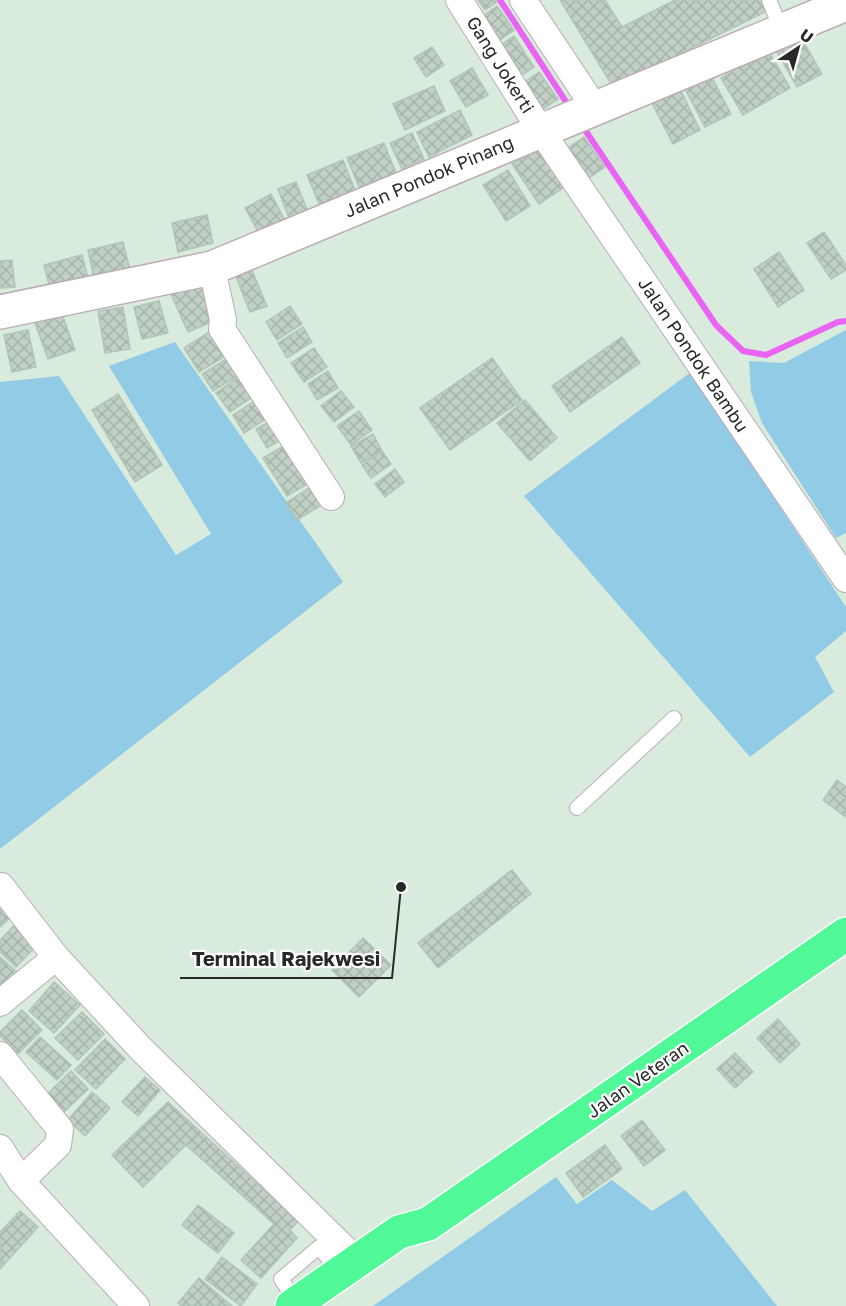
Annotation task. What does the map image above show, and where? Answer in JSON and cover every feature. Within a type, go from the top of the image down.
[{"type":"main road","name":"Jalan Veteran","points":[[295,1305],[399,1232],[428,1224],[846,934]]},
{"type":"main road","name":"Jalan Veteran","points":[[331,1306],[411,1250],[428,1224]]},
{"type":"street","name":"Gang Jokerti","points":[[459,0],[552,126]]},
{"type":"street","points":[[523,0],[594,109]]},
{"type":"street","name":"Jalan Pondok Pinang","points":[[0,312],[212,268],[846,4]]},
{"type":"street","name":"Jalan Pondok Bambu","points":[[552,126],[846,579]]},
{"type":"street","points":[[212,268],[223,320],[222,329],[234,352],[331,497]]},
{"type":"street","points":[[1,886],[56,957],[349,1267]]},
{"type":"street","points":[[0,1003],[56,957]]},
{"type":"street","points":[[0,1055],[60,1129],[58,1145],[21,1181]]},
{"type":"street","points":[[1,1150],[21,1181],[136,1306]]},
{"type":"lane","points":[[769,0],[782,31]]},
{"type":"lane","points":[[577,808],[674,718]]},
{"type":"shaded area","points":[[846,330],[846,533],[836,538],[762,423],[751,392],[749,361],[784,363]]},
{"type":"shaded area","points":[[175,342],[343,582],[0,849],[0,382],[59,376],[176,555],[211,534],[109,366]]},
{"type":"shaded area","points":[[691,372],[846,607],[846,631],[815,657],[834,692],[750,757],[524,496]]},
{"type":"shaded area","points":[[556,1177],[577,1204],[612,1180],[652,1211],[685,1190],[777,1306],[373,1306]]},
{"type":"building","points":[[478,0],[495,0],[497,2],[485,10]]},
{"type":"building","points":[[560,0],[605,0],[622,27],[675,0],[762,0],[767,11],[613,87]]},
{"type":"building","points":[[497,6],[514,30],[500,40],[483,16]]},
{"type":"building","points":[[514,36],[534,67],[522,75],[502,44]]},
{"type":"building","points":[[802,39],[822,74],[797,87],[777,52]]},
{"type":"building","points":[[432,47],[444,65],[426,77],[414,58]]},
{"type":"building","points":[[768,50],[790,88],[743,115],[721,78]]},
{"type":"building","points":[[472,68],[488,95],[466,107],[450,81]]},
{"type":"building","points":[[539,72],[558,99],[543,109],[525,82]]},
{"type":"building","points":[[709,72],[731,114],[705,127],[683,85]]},
{"type":"building","points":[[434,86],[445,111],[405,130],[393,104]]},
{"type":"building","points":[[680,89],[700,130],[673,144],[652,103]]},
{"type":"building","points":[[460,110],[472,135],[429,157],[417,132]]},
{"type":"building","points":[[412,133],[424,159],[402,169],[390,143]]},
{"type":"building","points":[[584,137],[605,167],[589,178],[568,148]]},
{"type":"building","points":[[384,143],[396,173],[359,187],[347,158]]},
{"type":"building","points":[[539,146],[566,186],[539,204],[512,164]]},
{"type":"building","points":[[343,160],[356,192],[320,206],[307,175]]},
{"type":"building","points":[[508,170],[530,206],[506,221],[483,185]]},
{"type":"building","points":[[296,182],[309,214],[290,221],[278,189]]},
{"type":"building","points":[[271,194],[287,224],[261,237],[245,208]]},
{"type":"building","points":[[207,215],[213,243],[178,252],[172,223]]},
{"type":"building","points":[[824,232],[846,265],[846,270],[831,279],[807,243]]},
{"type":"building","points":[[123,242],[130,270],[94,278],[88,250]]},
{"type":"building","points":[[779,252],[804,290],[778,307],[754,269]]},
{"type":"building","points":[[82,255],[89,282],[51,292],[44,265]]},
{"type":"building","points":[[12,260],[15,287],[0,288],[0,261]]},
{"type":"building","points":[[251,268],[267,306],[250,312],[235,274]]},
{"type":"building","points":[[201,279],[219,319],[188,332],[170,292]]},
{"type":"building","points":[[159,301],[168,333],[142,339],[134,307]]},
{"type":"building","points":[[290,306],[302,324],[277,340],[266,322]]},
{"type":"building","points":[[123,307],[130,349],[105,353],[98,311]]},
{"type":"building","points":[[62,314],[75,350],[48,359],[35,323]]},
{"type":"building","points":[[303,327],[312,342],[287,358],[278,343]]},
{"type":"building","points":[[214,329],[229,354],[199,372],[184,348]]},
{"type":"building","points":[[28,330],[36,367],[12,372],[4,335]]},
{"type":"building","points":[[622,337],[640,363],[570,412],[552,386]]},
{"type":"building","points":[[314,348],[327,367],[304,382],[291,363]]},
{"type":"building","points":[[228,358],[238,376],[213,391],[202,374]]},
{"type":"building","points":[[492,358],[522,400],[450,450],[420,408]]},
{"type":"building","points":[[328,371],[338,388],[317,400],[308,384]]},
{"type":"building","points":[[243,374],[257,394],[230,412],[216,393]]},
{"type":"building","points":[[341,391],[354,407],[334,422],[321,406]]},
{"type":"building","points":[[118,394],[162,465],[135,482],[92,410]]},
{"type":"building","points":[[261,397],[272,415],[244,433],[233,415]]},
{"type":"building","points":[[525,400],[557,438],[530,461],[497,423]]},
{"type":"building","points":[[359,411],[372,430],[351,445],[337,426]]},
{"type":"building","points":[[274,419],[284,438],[267,448],[256,429]]},
{"type":"building","points":[[373,434],[382,451],[361,463],[351,446]]},
{"type":"building","points":[[285,445],[309,483],[287,496],[263,458]]},
{"type":"building","points":[[382,451],[391,464],[371,478],[362,465]]},
{"type":"building","points":[[395,469],[404,482],[385,497],[375,484]]},
{"type":"building","points":[[316,483],[328,501],[297,520],[286,503]]},
{"type":"building","points":[[837,780],[846,787],[846,817],[823,800]]},
{"type":"building","points":[[512,870],[531,894],[438,968],[418,943]]},
{"type":"building","points":[[0,907],[10,918],[0,927]]},
{"type":"building","points":[[18,921],[40,942],[16,967],[0,952],[0,940]]},
{"type":"building","points":[[363,938],[391,965],[359,997],[332,970]]},
{"type":"building","points":[[0,957],[18,973],[0,993]]},
{"type":"building","points":[[54,982],[80,1005],[54,1033],[29,1011]]},
{"type":"building","points":[[22,1010],[42,1030],[18,1054],[0,1036],[0,1032]]},
{"type":"building","points":[[82,1012],[104,1034],[78,1060],[55,1038]]},
{"type":"building","points":[[778,1019],[800,1044],[780,1063],[757,1038]]},
{"type":"building","points":[[40,1037],[71,1065],[57,1080],[26,1052]]},
{"type":"building","points":[[105,1039],[125,1059],[96,1089],[75,1070]]},
{"type":"building","points":[[735,1053],[753,1072],[735,1088],[717,1069]]},
{"type":"building","points":[[71,1071],[88,1089],[60,1116],[43,1098]]},
{"type":"building","points":[[145,1077],[160,1090],[138,1116],[122,1102]]},
{"type":"building","points":[[92,1092],[110,1108],[85,1136],[68,1120]]},
{"type":"building","points":[[168,1102],[298,1221],[290,1230],[297,1238],[261,1278],[241,1260],[274,1224],[186,1145],[143,1187],[112,1155]]},
{"type":"building","points":[[642,1120],[665,1150],[644,1166],[621,1136]]},
{"type":"building","points":[[605,1145],[622,1169],[583,1197],[566,1173]]},
{"type":"building","points":[[198,1205],[234,1233],[218,1253],[182,1225]]},
{"type":"building","points":[[20,1211],[38,1227],[0,1269],[0,1232]]},
{"type":"building","points":[[222,1257],[257,1284],[241,1306],[205,1279]]},
{"type":"building","points":[[199,1278],[232,1306],[181,1306],[178,1303]]},
{"type":"waterway","points":[[500,0],[570,108]]},
{"type":"waterway","points":[[581,124],[716,325],[743,351],[766,355],[838,322],[846,321]]},
{"type":"place","name":"Terminal Rajekwesi","points":[[401,887]]}]
